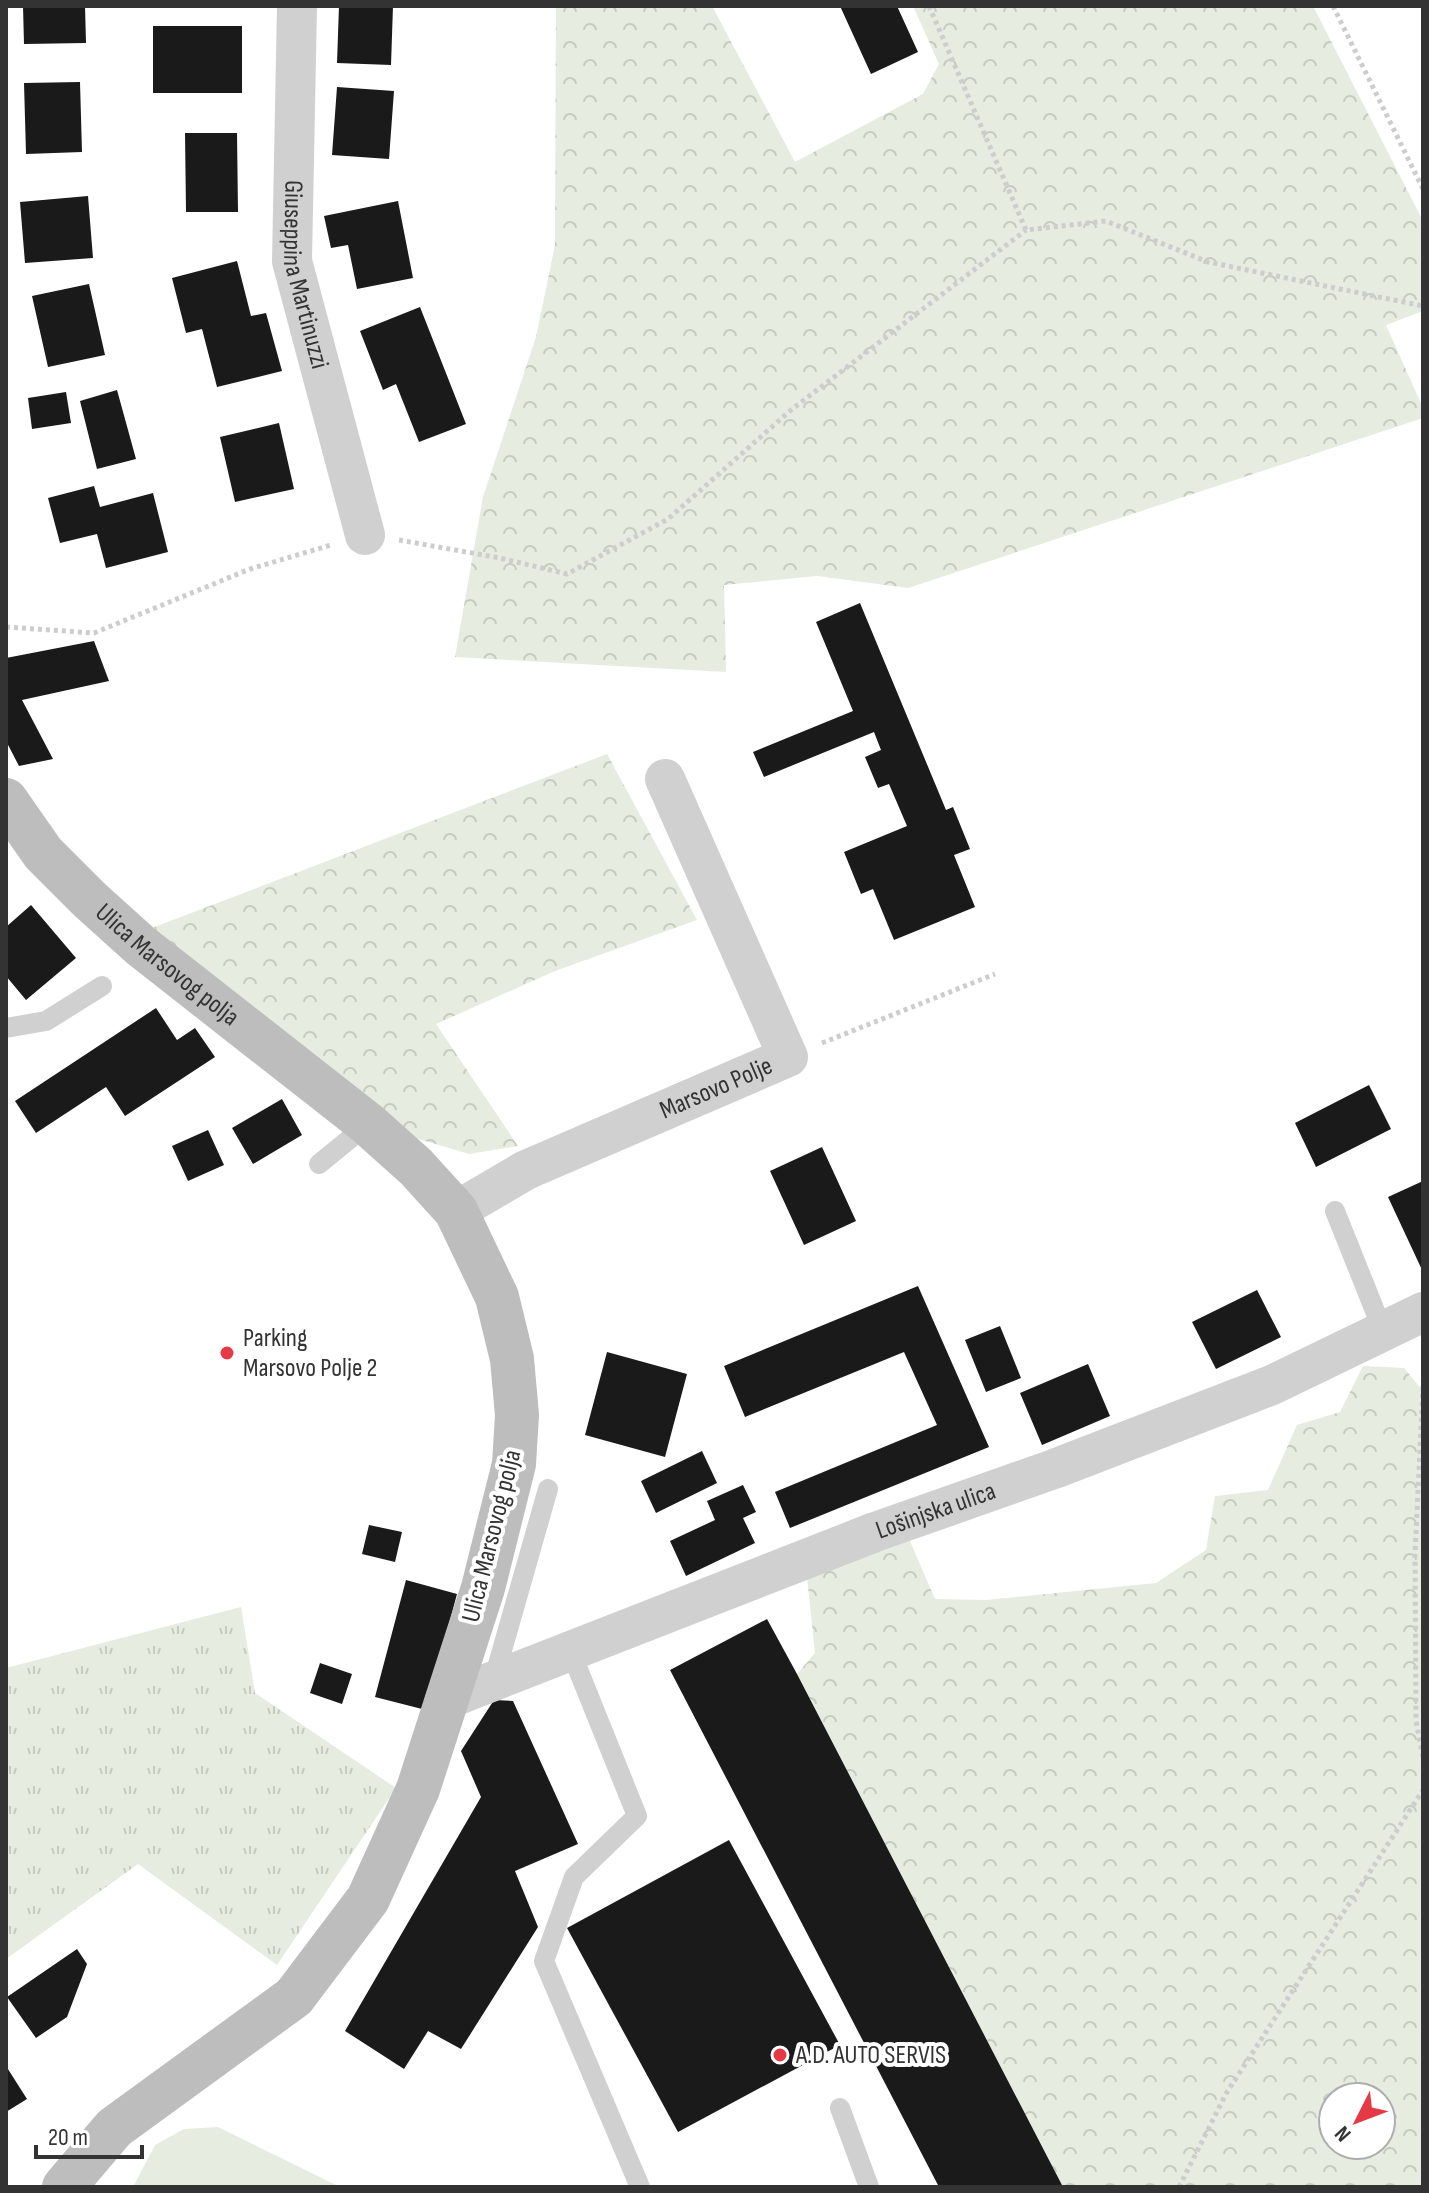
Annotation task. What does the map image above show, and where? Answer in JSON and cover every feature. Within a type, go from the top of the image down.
[{"type":"main road","name":"Ulica Marsovog polja","points":[[9,814],[43,853],[141,946],[368,1124],[416,1167],[456,1211],[497,1297],[512,1359],[517,1415],[514,1464],[491,1557],[418,1789],[368,1899],[294,1997],[114,2128],[64,2187]]},
{"type":"street","name":"Giuseppina Martinuzzi","points":[[297,6],[292,261],[365,535]]},
{"type":"street","name":"Marsovo Polje","points":[[456,1211],[526,1170],[788,1057],[665,779]]},
{"type":"street","name":"Lošinjska ulica","points":[[445,1700],[875,1532],[1054,1469],[1272,1385],[1423,1312]]},
{"type":"lane","points":[[6,1028],[46,1021],[102,986]]},
{"type":"lane","points":[[319,1164],[368,1124]]},
{"type":"lane","points":[[1335,1211],[1383,1331]]},
{"type":"lane","points":[[493,1682],[548,1489]]},
{"type":"lane","points":[[571,1652],[637,1816],[574,1877],[544,1961],[640,2187]]},
{"type":"lane","points":[[840,2108],[869,2187]]},
{"type":"path","points":[[929,6],[1026,230]]},
{"type":"path","points":[[1333,6],[1423,189]]},
{"type":"path","points":[[6,627],[94,633],[250,569],[365,535],[500,558],[567,574],[668,519],[791,410],[1026,230],[1106,221],[1208,262],[1423,306]]},
{"type":"path","points":[[788,1057],[995,974]]},
{"type":"path","points":[[1423,1386],[1415,1554],[1416,1721],[1423,1757]]},
{"type":"path","points":[[1179,2187],[1227,2092],[1423,1790]]},
{"type":"green space","points":[[556,6],[712,6],[795,162],[923,94],[939,64],[913,6],[1313,6],[1423,221],[1423,311],[1386,325],[1423,408],[1423,418],[908,588],[817,576],[724,585],[726,672],[455,657],[483,497],[536,337],[555,245]]},
{"type":"green space","points":[[607,754],[697,920],[555,971],[436,1024],[518,1146],[469,1154],[368,1124],[131,936]]},
{"type":"green space","points":[[1363,1366],[1404,1368],[1423,1391],[1423,2187],[1063,2187],[797,1674],[815,1653],[807,1577],[909,1539],[935,1599],[986,1600],[1156,1583],[1206,1550],[1215,1496],[1268,1490],[1297,1425],[1340,1412]]},
{"type":"green space","points":[[241,1607],[255,1693],[396,1788],[277,1965],[138,1864],[6,1959],[6,1668]]},
{"type":"green space","points":[[218,2127],[340,2187],[133,2187],[155,2145],[184,2129]]},
{"type":"building","points":[[23,6],[85,6],[86,43],[24,44]]},
{"type":"building","points":[[339,6],[393,6],[391,65],[337,63]]},
{"type":"building","points":[[840,6],[897,6],[918,52],[871,74]]},
{"type":"building","points":[[153,26],[242,26],[242,93],[153,93]]},
{"type":"building","points":[[80,82],[82,152],[26,154],[24,83]]},
{"type":"building","points":[[337,87],[394,91],[389,159],[332,155]]},
{"type":"building","points":[[185,133],[237,133],[238,212],[186,212]]},
{"type":"building","points":[[88,196],[93,258],[25,263],[20,202]]},
{"type":"building","points":[[398,201],[413,278],[357,289],[348,245],[331,248],[324,216]]},
{"type":"building","points":[[237,261],[251,316],[266,313],[282,371],[217,387],[202,329],[186,333],[172,278]]},
{"type":"building","points":[[89,284],[105,355],[48,367],[32,296]]},
{"type":"building","points":[[420,307],[466,424],[419,442],[396,384],[383,390],[360,331]]},
{"type":"building","points":[[117,390],[136,459],[97,469],[80,401]]},
{"type":"building","points":[[66,392],[71,423],[32,429],[28,398]]},
{"type":"building","points":[[279,423],[294,489],[235,502],[220,437]]},
{"type":"building","points":[[94,486],[100,507],[153,493],[168,552],[106,568],[97,534],[60,543],[48,498]]},
{"type":"building","points":[[860,603],[946,810],[953,807],[970,849],[954,855],[975,907],[894,940],[873,889],[861,894],[844,852],[907,826],[889,784],[878,788],[865,757],[881,750],[874,732],[764,777],[753,752],[853,711],[816,622]]},
{"type":"building","points":[[94,641],[109,681],[22,700],[53,759],[19,766],[6,741],[6,658]]},
{"type":"building","points":[[31,905],[76,958],[26,1000],[6,976],[6,927]]},
{"type":"building","points":[[156,1008],[177,1040],[195,1028],[215,1057],[125,1116],[106,1087],[36,1133],[15,1101]]},
{"type":"building","points":[[1369,1085],[1391,1129],[1316,1167],[1295,1123]]},
{"type":"building","points":[[282,1099],[302,1135],[253,1164],[232,1128]]},
{"type":"building","points":[[208,1130],[224,1165],[188,1181],[172,1146]]},
{"type":"building","points":[[822,1147],[856,1221],[804,1245],[770,1171]]},
{"type":"building","points":[[1423,1181],[1423,1272],[1388,1197]]},
{"type":"building","points":[[918,1286],[989,1447],[790,1528],[775,1492],[937,1425],[904,1352],[745,1417],[724,1366]]},
{"type":"building","points":[[1257,1290],[1281,1337],[1216,1369],[1192,1322]]},
{"type":"building","points":[[1000,1326],[1021,1378],[986,1392],[965,1340]]},
{"type":"building","points":[[607,1352],[687,1374],[665,1457],[585,1435]]},
{"type":"building","points":[[1088,1364],[1110,1416],[1042,1445],[1020,1393]]},
{"type":"building","points":[[702,1451],[717,1483],[656,1513],[641,1481]]},
{"type":"building","points":[[743,1485],[756,1512],[743,1518],[755,1543],[686,1576],[670,1541],[715,1520],[707,1501]]},
{"type":"building","points":[[369,1525],[402,1532],[395,1562],[362,1554]]},
{"type":"building","points":[[406,1580],[457,1594],[426,1710],[375,1697]]},
{"type":"building","points":[[767,1619],[1063,2187],[939,2187],[670,1670]]},
{"type":"building","points":[[320,1663],[352,1674],[342,1704],[310,1693]]},
{"type":"building","points":[[494,1700],[513,1701],[578,1844],[515,1871],[538,1927],[461,2049],[428,2031],[404,2069],[345,2031],[481,1797],[461,1751]]},
{"type":"building","points":[[729,1840],[840,2045],[678,2132],[567,1928]]},
{"type":"building","points":[[77,1949],[87,1964],[67,2017],[36,2038],[7,1997]]},
{"type":"building","points":[[6,2066],[27,2099],[6,2112]]},
{"type":"place","name":"Parking Marsovo Polje 2","points":[[227,1353]]},
{"type":"place","name":"A.D. AUTO SERVIS","points":[[780,2055]]}]
